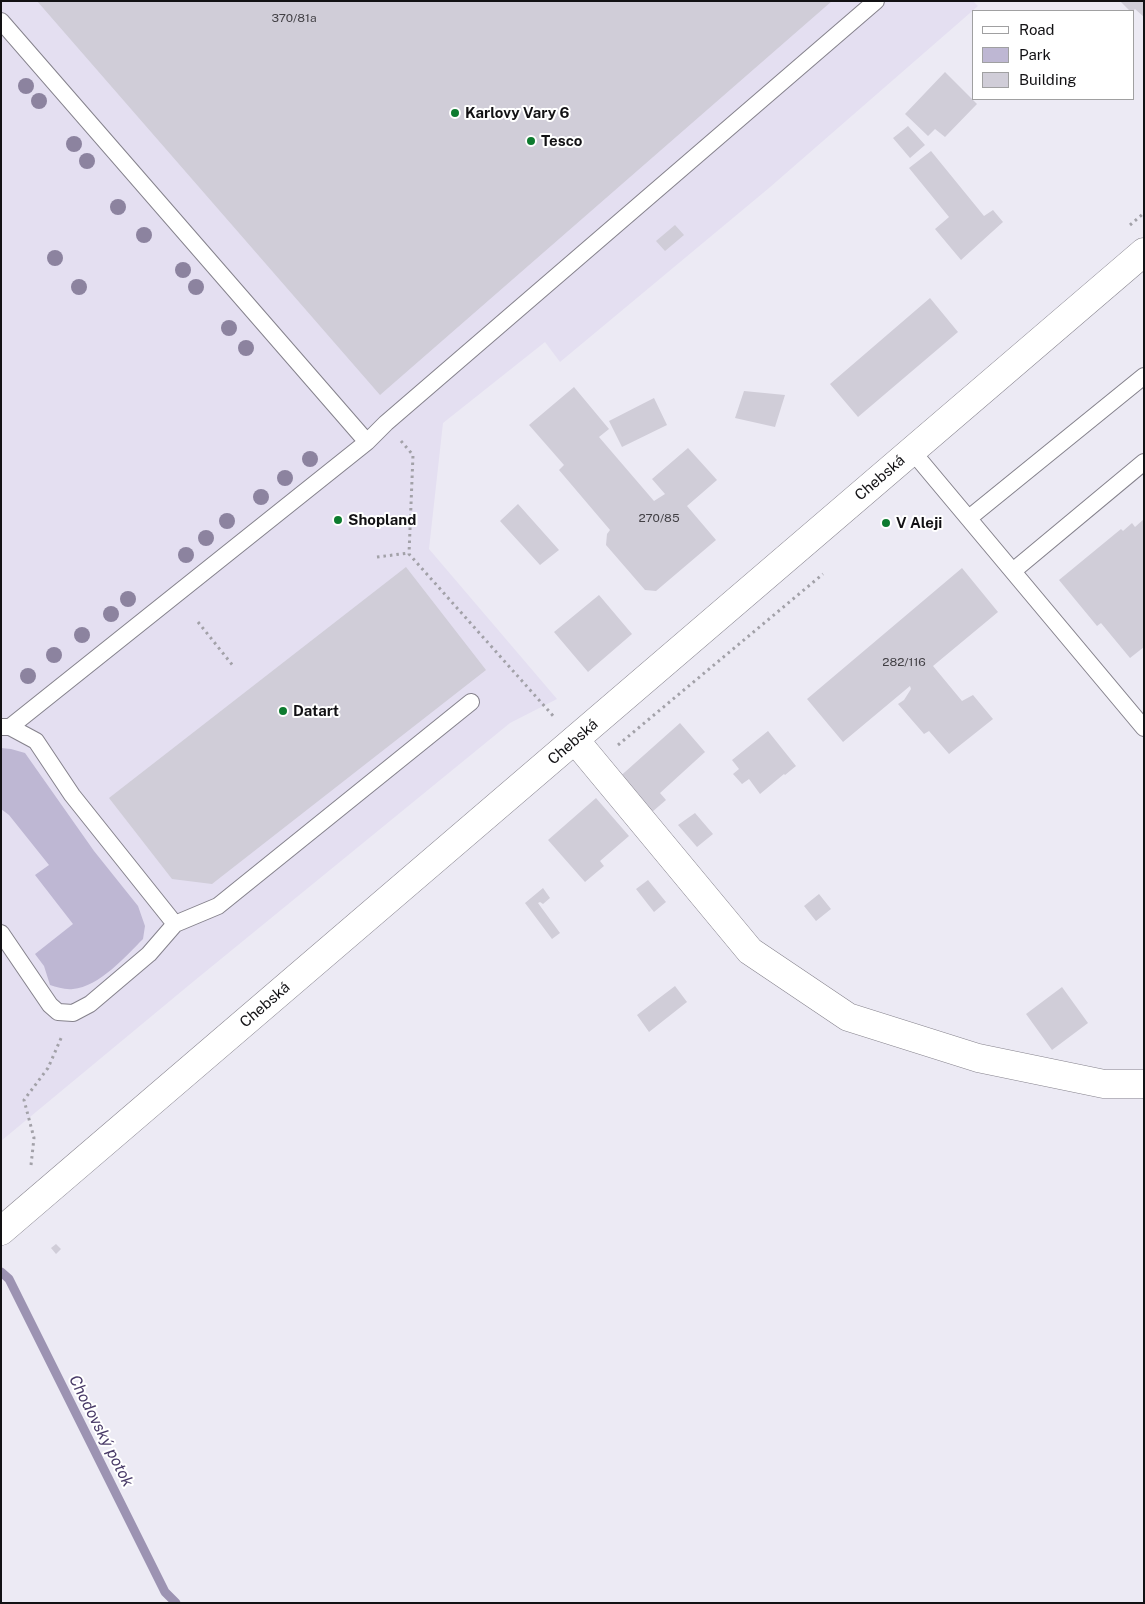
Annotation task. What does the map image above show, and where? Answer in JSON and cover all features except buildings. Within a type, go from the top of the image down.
[{"type":"street","name":"Chebská","points":[[8,1226],[1144,252]]},
{"type":"street","points":[[575,740],[750,951],[848,1017],[978,1058],[1104,1084],[1144,1084]]},
{"type":"lane","points":[[175,924],[72,794],[36,741],[6,727],[367,442],[386,423],[876,1]]},
{"type":"lane","points":[[1,21],[367,442]]},
{"type":"lane","points":[[969,518],[1144,376]]},
{"type":"lane","points":[[912,451],[1144,728]]},
{"type":"lane","points":[[1013,571],[1144,462]]},
{"type":"lane","points":[[1,933],[50,1005],[58,1012],[73,1013],[90,1004],[149,954],[175,924],[218,906],[472,702]]},
{"type":"path","points":[[386,423],[413,455],[409,553],[575,740]]},
{"type":"path","points":[[377,558],[409,553]]},
{"type":"path","points":[[595,765],[823,574]]},
{"type":"path","points":[[198,622],[234,667]]},
{"type":"path","points":[[30,1167],[34,1138],[24,1100],[48,1068],[73,1013]]},
{"type":"shaded area","name":"Shopland","points":[[1,1],[973,1],[978,6],[769,188],[560,362],[545,342],[443,423],[429,549],[557,699],[510,723],[1,1141]]},
{"type":"green space","points":[[1,748],[25,753],[94,851],[138,906],[145,926],[143,939],[129,954],[102,977],[83,987],[67,989],[50,985],[44,966],[35,954],[73,924],[35,875],[49,865],[9,815],[1,809]]},
{"type":"waterway","name":"Chodovský potok","points":[[1,1272],[9,1279],[165,1592],[176,1603]]},
{"type":"place","name":"Karlovy Vary 6","points":[[455,113]]},
{"type":"place","name":"Tesco","points":[[531,141]]},
{"type":"place","name":"Shopland","points":[[338,520]]},
{"type":"place","name":"V Aleji","points":[[886,523]]},
{"type":"place","name":"Datart","points":[[283,711]]}]
